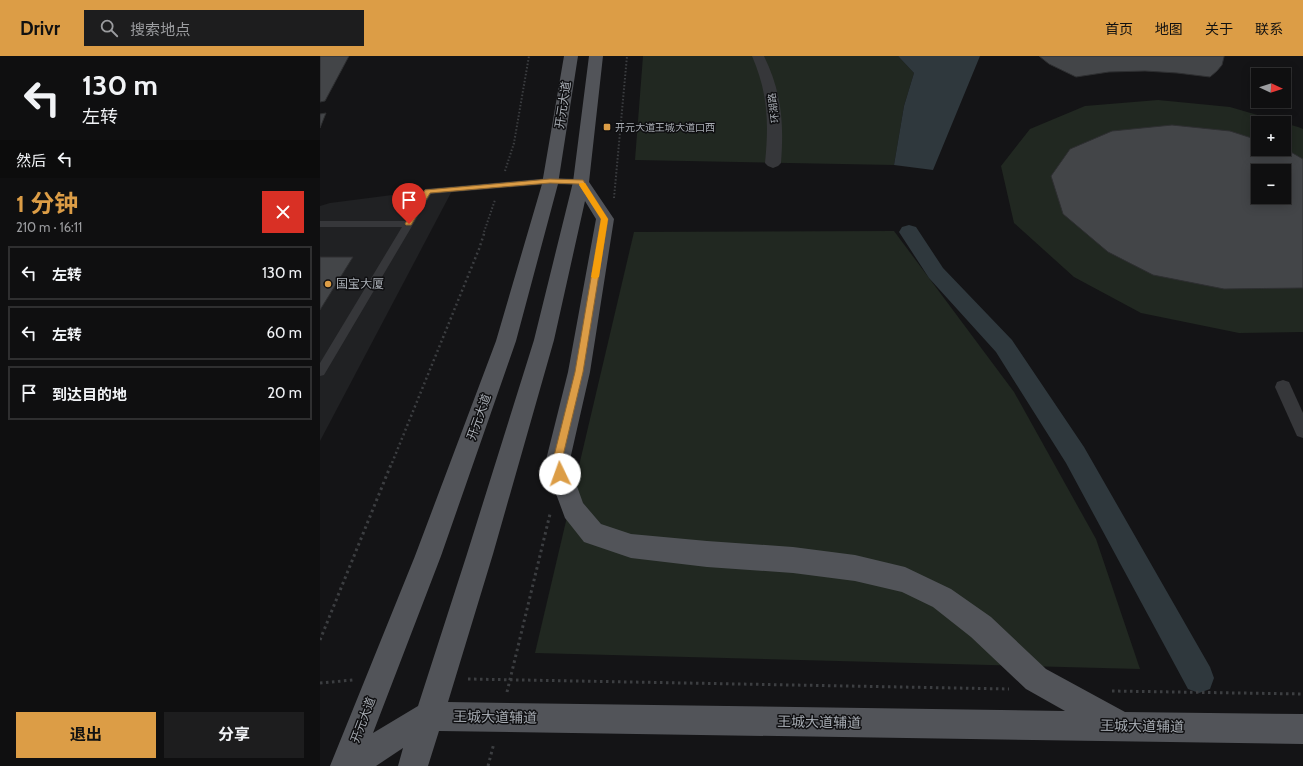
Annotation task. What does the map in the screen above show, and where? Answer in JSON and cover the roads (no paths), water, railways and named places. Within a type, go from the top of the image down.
[{"type":"main road","name":"开元大道","points":[[347,766],[428,556],[506,340],[550,181],[571,56]]},
{"type":"main road","points":[[413,766],[544,340],[581,182],[596,56]]},
{"type":"main road","points":[[581,182],[605,219],[579,372],[557,464],[574,510],[593,533],[631,546],[707,554],[793,560],[855,568],[905,580],[942,598],[981,627],[1036,679],[1123,726]]},
{"type":"main road","points":[[347,766],[428,716]]},
{"type":"main road","name":"王城大道辅道","points":[[428,716],[1303,729]]},
{"type":"street","name":"环湖路","points":[[758,56],[766,73],[774,102],[776,138],[773,163]]},
{"type":"street","points":[[1283,387],[1303,431]]},
{"type":"lane","points":[[320,372],[428,191],[550,181],[581,182]]},
{"type":"lane","points":[[320,224],[409,224]]},
{"type":"waterway","points":[[909,232],[936,273],[1004,346],[1075,455],[1199,678]]},
{"type":"place","name":"开元大道王城大道口西","points":[[607,127]]},
{"type":"place","name":"国宝大厦","points":[[328,284]]}]
